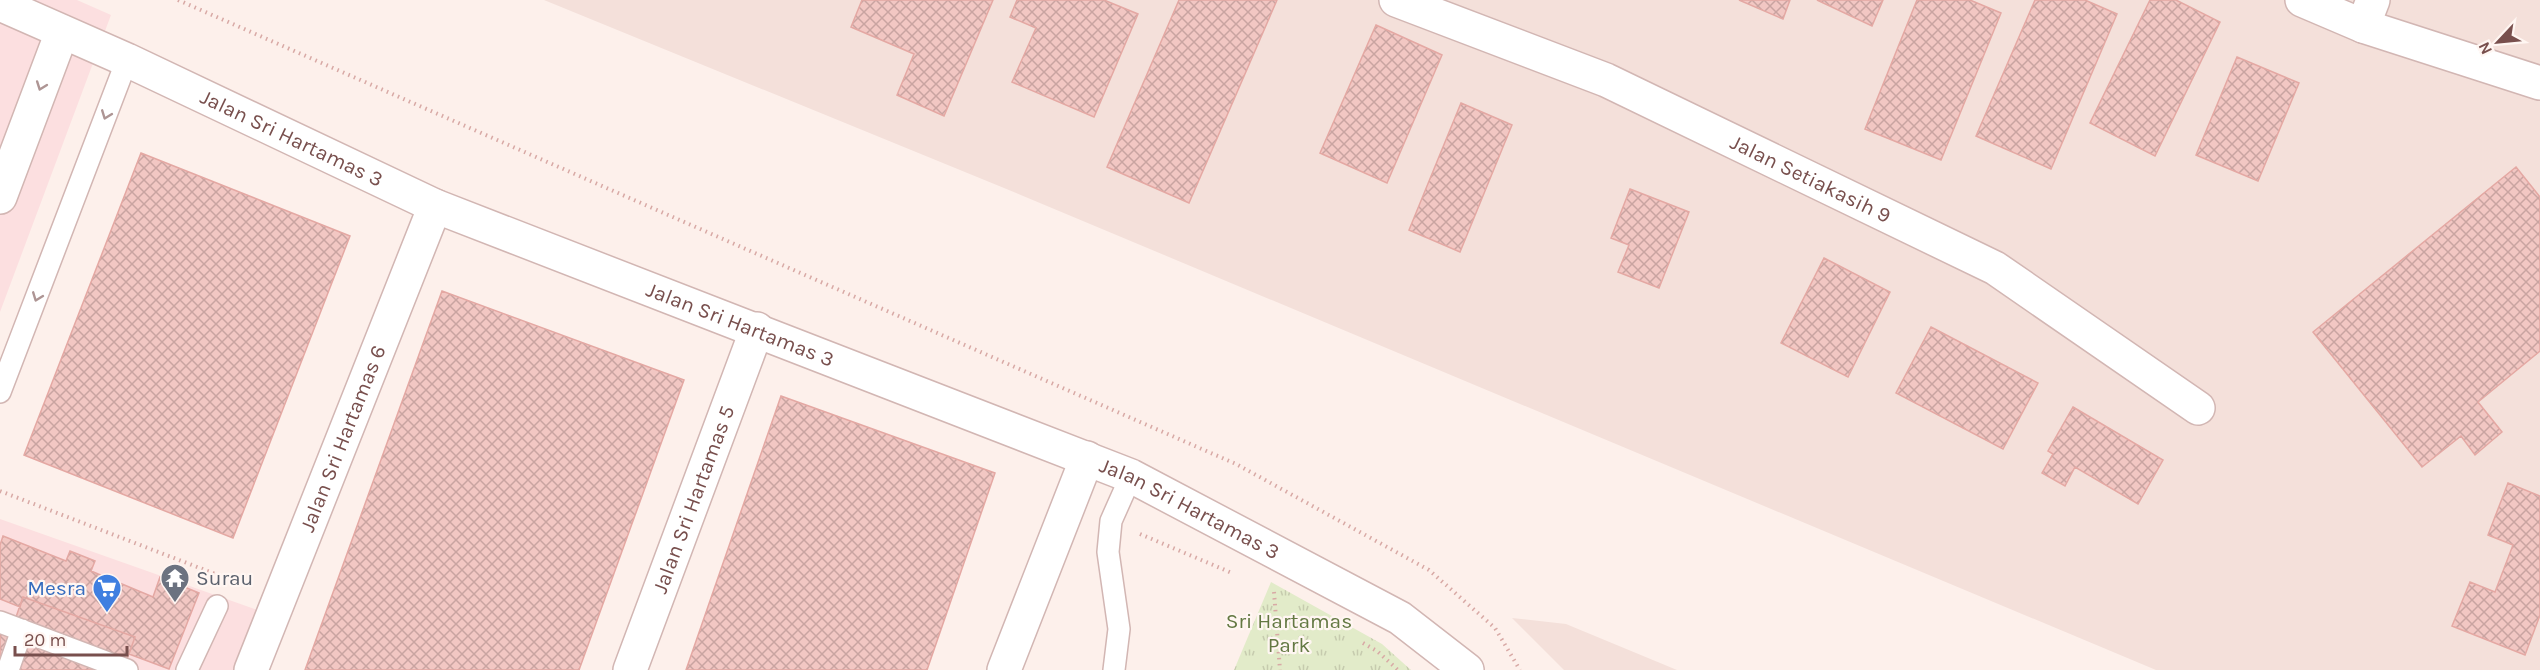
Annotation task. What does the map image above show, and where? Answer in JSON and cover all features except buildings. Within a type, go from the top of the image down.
[{"type":"street","name":"Jalan Setiakasih 9","points":[[1395,0],[1606,80],[1995,268],[2198,408]]},
{"type":"street","points":[[2302,0],[2368,13],[2540,83]]},
{"type":"street","name":"Jalan Sri Hartamas 3","points":[[0,4],[127,60],[435,206],[1131,476],[1400,618],[1467,670]]},
{"type":"street","points":[[0,197],[62,32]]},
{"type":"street","name":"Jalan Sri Hartamas 6","points":[[251,670],[435,206]]},
{"type":"street","name":"Jalan Sri Hartamas 5","points":[[630,670],[757,329]]},
{"type":"street","points":[[1004,670],[1087,458]]},
{"type":"lane","points":[[0,392],[127,60]]},
{"type":"lane","points":[[1114,670],[1119,630],[1108,552],[1112,521],[1131,476]]},
{"type":"lane","points":[[187,670],[218,606]]},
{"type":"lane","points":[[0,622],[22,630],[92,664],[127,670]]},
{"type":"lane","points":[[8,670],[22,630]]},
{"type":"path","points":[[178,0],[1236,464],[1430,570],[1495,628],[1520,670]]},
{"type":"path","points":[[0,491],[220,576]]},
{"type":"path","points":[[1112,521],[1242,578]]},
{"type":"path","points":[[1263,587],[1285,597]]},
{"type":"path","points":[[1274,591],[1280,670]]},
{"type":"path","points":[[1356,639],[1377,651],[1398,670]]},
{"type":"shaded area","points":[[0,0],[77,0],[111,15],[0,312]]},
{"type":"shaded area","points":[[544,0],[2540,0],[2540,670],[2156,670],[1004,188]]},
{"type":"shaded area","points":[[0,519],[260,611],[239,670],[0,670]]},
{"type":"shaded area","points":[[1512,618],[1566,624],[1677,670],[1564,670]]},
{"type":"green space","name":"Sri Hartamas Park","points":[[1271,582],[1382,644],[1411,670],[1234,670]]},
{"type":"place","name":"Surau","points":[[175,604]]},
{"type":"place","name":"Mesra","points":[[107,614]]}]
